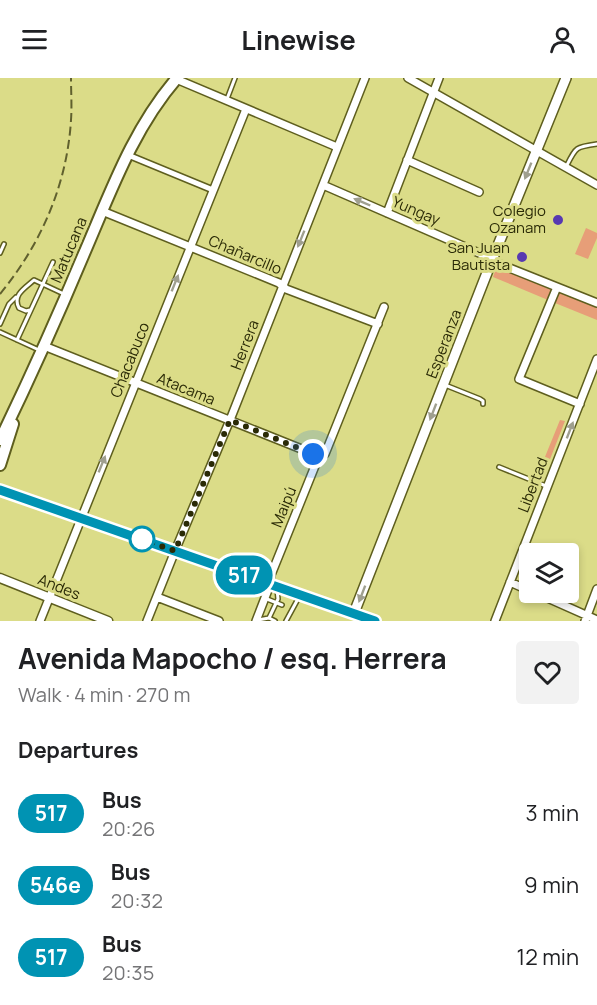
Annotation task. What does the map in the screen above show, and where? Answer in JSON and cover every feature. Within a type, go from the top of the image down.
[{"type":"main road","name":"Matucana","points":[[0,440],[43,349],[127,155],[148,117],[175,78]]},
{"type":"main road","name":"Esperanza","points":[[353,617],[492,260],[566,78]]},
{"type":"main road","points":[[0,465],[16,406]]},
{"type":"main road","points":[[0,490],[304,596],[353,617],[375,621]]},
{"type":"street","points":[[175,78],[338,147]]},
{"type":"street","name":"Herrera","points":[[147,621],[230,420],[365,78]]},
{"type":"street","points":[[408,78],[597,184]]},
{"type":"street","points":[[387,213],[438,78]]},
{"type":"street","name":"Chacabuco","points":[[40,621],[246,109]]},
{"type":"street","points":[[127,155],[213,190]]},
{"type":"street","points":[[407,160],[479,192]]},
{"type":"street","name":"Yungay","points":[[322,185],[492,260],[597,303]]},
{"type":"street","name":"Chañarcillo","points":[[102,210],[279,283],[286,289],[378,324]]},
{"type":"street","points":[[557,287],[519,379],[580,404]]},
{"type":"street","name":"Maipú","points":[[256,621],[273,585],[271,575],[319,456],[325,454],[384,308]]},
{"type":"street","name":"Atacama","points":[[43,349],[319,456]]},
{"type":"street","name":"Libertad","points":[[495,621],[597,359]]},
{"type":"street","name":"Andes","points":[[0,578],[108,621]]},
{"type":"street","points":[[510,582],[519,586]]},
{"type":"street","points":[[586,618],[597,589]]},
{"type":"street","points":[[157,597],[219,621]]},
{"type":"street","points":[[556,603],[586,618],[597,620]]},
{"type":"lane","points":[[226,100],[236,78]]},
{"type":"lane","points":[[566,167],[576,149],[597,144]]},
{"type":"lane","points":[[0,254],[4,244]]},
{"type":"lane","points":[[17,340],[53,262]]},
{"type":"lane","points":[[0,324],[9,304],[34,280],[66,295]]},
{"type":"lane","points":[[18,296],[17,303],[20,308],[31,309]]},
{"type":"lane","points":[[0,332],[43,349]]},
{"type":"lane","points":[[444,385],[480,399],[483,404]]},
{"type":"lane","points":[[499,467],[547,487]]},
{"type":"lane","points":[[269,618],[277,603],[278,594],[273,585]]},
{"type":"lane","points":[[286,621],[298,598],[304,596]]},
{"type":"lane","points":[[265,598],[282,605]]},
{"type":"lane","points":[[256,621],[269,618],[275,621]]},
{"type":"shaded area","points":[[586,228],[597,233],[588,259],[575,254]]},
{"type":"shaded area","points":[[497,266],[551,289],[548,300],[493,277]]},
{"type":"shaded area","points":[[559,292],[597,307],[597,320],[555,303]]},
{"type":"shaded area","points":[[560,420],[565,421],[543,477],[538,474]]},
{"type":"railway","points":[[0,294],[28,255],[58,190],[68,144],[71,78]]},
{"type":"bus line","name":"517","points":[[0,490],[375,621]]},
{"type":"place","name":"Colegio Ozanam","points":[[558,220]]},
{"type":"place","name":"San Juan Bautista","points":[[522,257]]},
{"type":"route","points":[[142,539],[175,551],[230,420],[313,454]]}]
